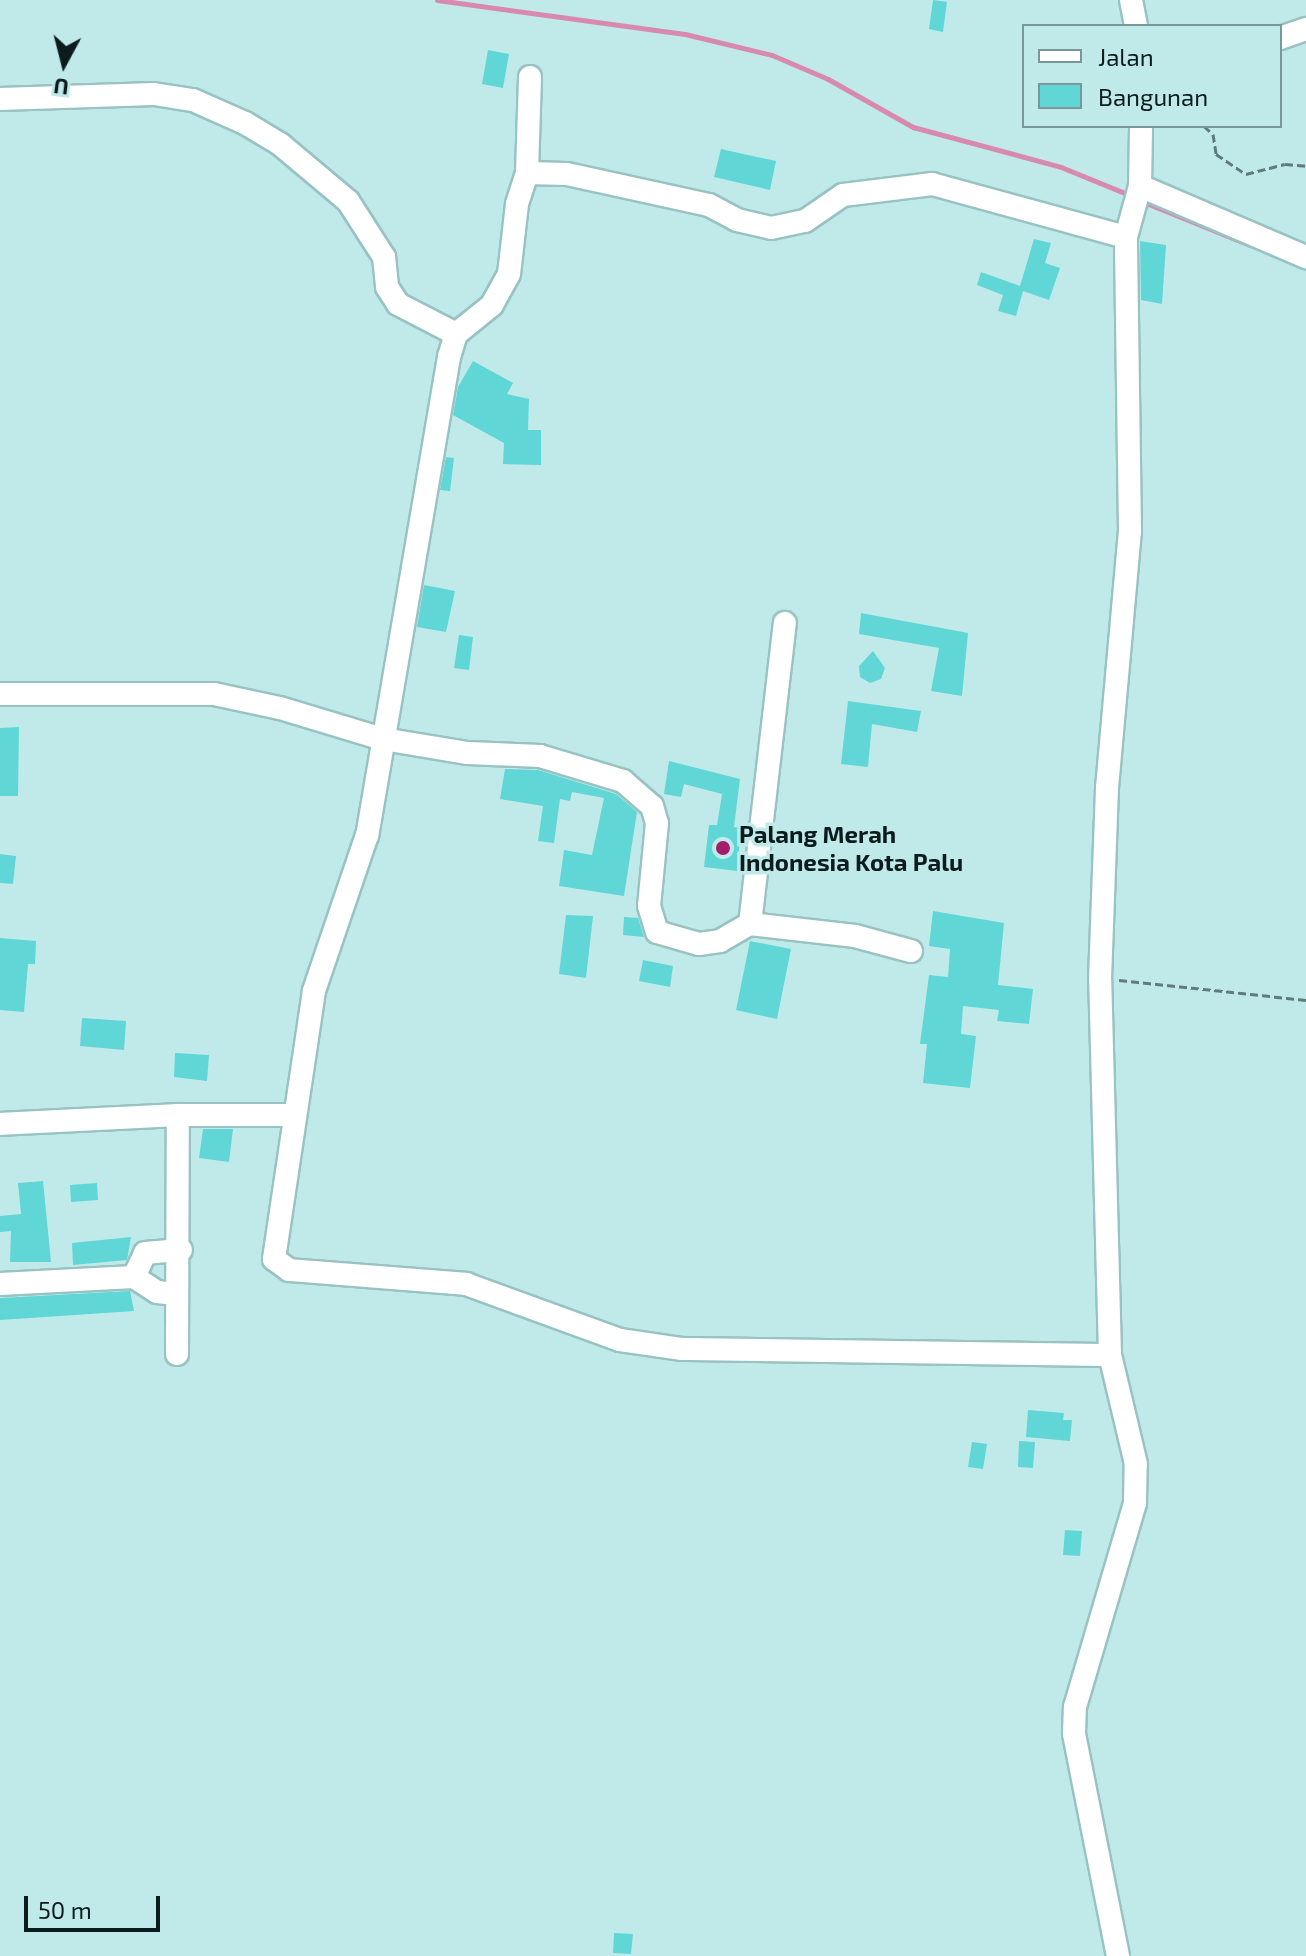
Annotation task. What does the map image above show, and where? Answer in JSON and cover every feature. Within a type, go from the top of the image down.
[{"type":"street","points":[[1131,0],[1136,24]]},
{"type":"street","points":[[1282,37],[1306,29]]},
{"type":"street","points":[[530,77],[527,173],[503,292],[456,334],[436,415],[383,739],[354,883],[314,991],[273,1250],[279,1266],[289,1270],[466,1284],[620,1340],[682,1349],[1110,1355]]},
{"type":"street","points":[[0,99],[154,94],[193,100],[245,123],[280,144],[348,201],[384,257],[387,287],[398,304],[456,334]]},
{"type":"street","points":[[1118,1956],[1074,1733],[1075,1707],[1135,1503],[1136,1464],[1110,1355],[1100,979],[1107,788],[1130,532],[1126,237],[1137,197],[1141,128]]},
{"type":"street","points":[[527,173],[567,174],[709,205],[737,220],[771,228],[805,221],[843,195],[932,184],[1126,237]]},
{"type":"street","points":[[1137,197],[1306,257]]},
{"type":"street","points":[[750,924],[785,623]]},
{"type":"street","points":[[0,694],[214,694],[280,708],[383,739],[468,753],[540,756],[623,781],[640,791],[657,823],[649,906],[657,932],[699,944],[720,941],[750,924],[855,936],[911,951]]},
{"type":"street","points":[[0,1124],[178,1115],[292,1115]]},
{"type":"street","points":[[177,1354],[176,1294],[181,1250],[178,1115]]},
{"type":"street","points":[[134,1277],[145,1253],[181,1250]]},
{"type":"street","points":[[0,1284],[134,1277],[157,1292],[176,1294]]},
{"type":"path","points":[[1206,128],[1213,134],[1216,154],[1246,174],[1285,164],[1306,166]]},
{"type":"path","points":[[1100,979],[1306,1000]]},
{"type":"building","points":[[933,0],[947,2],[943,32],[929,29]]},
{"type":"building","points":[[488,50],[509,54],[503,88],[482,84]]},
{"type":"building","points":[[721,149],[776,161],[770,190],[714,177]]},
{"type":"building","points":[[1034,239],[1051,243],[1045,263],[1060,268],[1049,300],[1023,291],[1016,316],[998,311],[1003,295],[977,285],[981,272],[1020,286]]},
{"type":"building","points":[[1140,241],[1166,245],[1162,304],[1141,300]]},
{"type":"building","points":[[473,361],[513,383],[507,394],[529,399],[528,430],[541,430],[541,465],[503,464],[504,443],[453,415],[458,387]]},
{"type":"building","points":[[446,457],[454,458],[450,491],[440,490]]},
{"type":"building","points":[[424,585],[455,591],[446,632],[417,627]]},
{"type":"building","points":[[861,613],[968,633],[962,696],[931,691],[939,648],[859,634]]},
{"type":"building","points":[[459,635],[473,637],[469,670],[454,668]]},
{"type":"building","points":[[873,651],[885,668],[881,679],[870,683],[860,677],[859,666]]},
{"type":"building","points":[[848,701],[921,711],[917,732],[872,724],[868,767],[841,764]]},
{"type":"building","points":[[19,727],[18,796],[0,796],[0,728]]},
{"type":"building","points":[[669,761],[740,779],[734,827],[741,828],[737,871],[704,867],[709,825],[717,825],[722,794],[684,784],[681,797],[664,794]]},
{"type":"building","points":[[505,769],[538,770],[616,794],[637,812],[624,896],[559,886],[564,850],[592,855],[604,798],[572,792],[570,801],[560,799],[554,843],[538,841],[543,806],[500,799]]},
{"type":"building","points":[[0,854],[16,856],[13,884],[0,883]]},
{"type":"building","points":[[933,911],[1004,923],[998,985],[1033,989],[1029,1024],[997,1021],[999,1010],[963,1006],[961,1034],[976,1036],[970,1088],[923,1083],[927,1044],[920,1044],[929,975],[948,977],[950,949],[929,946]]},
{"type":"building","points":[[566,915],[593,916],[586,978],[559,974]]},
{"type":"building","points":[[624,917],[638,918],[644,937],[623,935]]},
{"type":"building","points":[[0,938],[36,941],[35,964],[28,964],[24,1012],[0,1010]]},
{"type":"building","points":[[750,941],[791,949],[777,1019],[736,1010]]},
{"type":"building","points":[[643,960],[673,966],[670,987],[639,981]]},
{"type":"building","points":[[82,1018],[126,1021],[124,1050],[80,1046]]},
{"type":"building","points":[[175,1053],[209,1055],[207,1081],[174,1077]]},
{"type":"building","points":[[203,1129],[233,1129],[229,1162],[199,1158]]},
{"type":"building","points":[[43,1181],[51,1262],[10,1262],[11,1231],[0,1232],[0,1216],[21,1214],[18,1183]]},
{"type":"building","points":[[97,1183],[98,1200],[71,1202],[70,1185]]},
{"type":"building","points":[[131,1237],[127,1260],[73,1265],[72,1243]]},
{"type":"building","points":[[130,1291],[134,1311],[0,1320],[0,1298]]},
{"type":"building","points":[[1028,1410],[1064,1413],[1063,1420],[1072,1420],[1070,1441],[1026,1437]]},
{"type":"building","points":[[1019,1441],[1035,1442],[1033,1468],[1018,1467]]},
{"type":"building","points":[[972,1442],[987,1444],[983,1469],[968,1467]]},
{"type":"building","points":[[1065,1530],[1082,1531],[1080,1556],[1063,1555]]},
{"type":"building","points":[[614,1933],[633,1934],[631,1954],[613,1953]]},
{"type":"waterway","points":[[437,0],[685,34],[772,55],[828,79],[913,127],[1061,167],[1132,196]]},
{"type":"waterway","points":[[1141,201],[1250,245]]},
{"type":"place","name":"Palang Merah Indonesia Kota Palu","points":[[723,848]]}]
